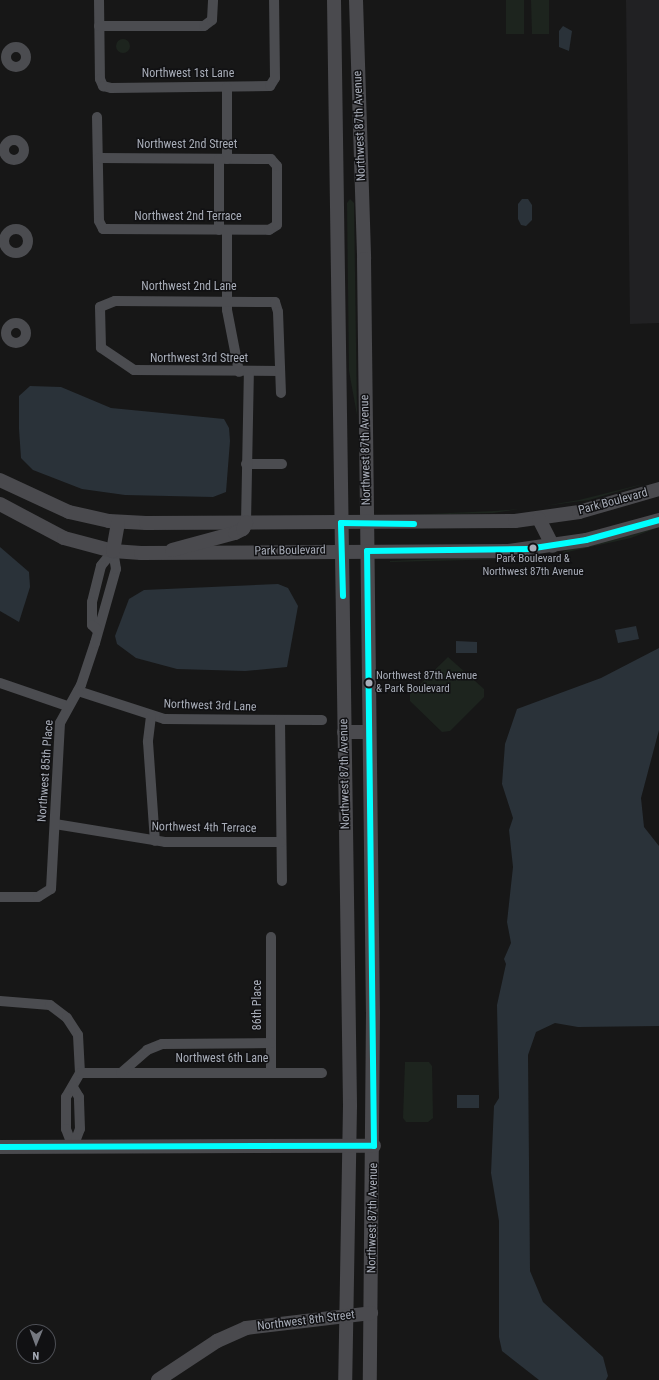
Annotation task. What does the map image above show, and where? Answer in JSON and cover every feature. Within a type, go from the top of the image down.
[{"type":"main road","name":"Northwest 87th Avenue","points":[[334,0],[342,550],[348,1146],[344,1380]]},
{"type":"main road","name":"Northwest 87th Avenue","points":[[356,0],[370,732],[374,1146],[370,1380]]},
{"type":"main road","name":"Park Boulevard","points":[[0,480],[59,509],[118,522],[367,524],[539,518],[598,508],[659,489]]},
{"type":"main road","name":"Park Boulevard","points":[[0,504],[48,532],[113,551],[164,553],[342,550],[483,552],[553,546],[659,520]]},
{"type":"main road","points":[[539,518],[553,546]]},
{"type":"main road","points":[[113,551],[118,522]]},
{"type":"main road","points":[[164,553],[186,543],[235,533],[243,529],[246,523]]},
{"type":"main road","points":[[344,732],[370,732]]},
{"type":"main road","points":[[0,1147],[374,1146]]},
{"type":"main road","name":"Northwest 8th Street","points":[[158,1380],[217,1341],[246,1328],[282,1321],[371,1313]]},
{"type":"street","points":[[99,0],[100,26],[211,24],[213,0]]},
{"type":"street","name":"Northwest 1st Lane","points":[[100,26],[100,79],[103,86],[227,87],[273,84],[274,0]]},
{"type":"street","points":[[227,87],[223,159],[223,230],[227,300],[244,372],[246,523]]},
{"type":"street","points":[[97,117],[99,158]]},
{"type":"street","name":"Northwest 2nd Street","points":[[99,158],[274,161],[275,228]]},
{"type":"street","name":"Northwest 2nd Terrace","points":[[99,158],[101,227],[107,230],[223,230],[275,228]]},
{"type":"street","name":"Northwest 2nd Lane","points":[[101,348],[99,316],[103,304],[227,300],[275,302],[280,371]]},
{"type":"street","name":"Northwest 3rd Street","points":[[101,348],[140,371],[280,371]]},
{"type":"street","points":[[280,371],[281,393]]},
{"type":"street","points":[[246,464],[282,464]]},
{"type":"street","points":[[98,631],[91,618],[92,602],[101,566],[113,551]]},
{"type":"street","name":"Northwest 85th Place","points":[[0,897],[46,895],[52,885],[59,732],[67,706],[78,691],[98,631],[116,569],[113,551]]},
{"type":"street","points":[[0,683],[67,706]]},
{"type":"street","name":"Northwest 3rd Lane","points":[[78,691],[151,716],[182,720],[322,720]]},
{"type":"street","points":[[151,716],[148,742],[155,841]]},
{"type":"street","points":[[280,720],[282,881]]},
{"type":"street","name":"Northwest 4th Terrace","points":[[55,824],[155,841],[282,842]]},
{"type":"street","name":"86th Place","points":[[271,937],[271,1072]]},
{"type":"street","points":[[0,1001],[41,1002],[63,1014],[78,1035],[80,1073],[74,1087],[79,1097],[80,1129],[73,1147]]},
{"type":"street","name":"Northwest 6th Lane","points":[[121,1073],[147,1050],[162,1044],[271,1043]]},
{"type":"street","name":"Northwest 6th Lane","points":[[80,1073],[322,1073]]},
{"type":"shaded area","points":[[506,0],[524,0],[524,34],[506,34]]},
{"type":"shaded area","points":[[531,0],[549,0],[549,34],[532,34]]},
{"type":"shaded area","points":[[626,0],[659,0],[659,323],[630,324]]},
{"type":"shaded area","points":[[563,26],[572,31],[569,51],[559,47],[559,31]]},
{"type":"shaded area","points":[[123,39],[128,41],[130,46],[128,51],[123,53],[118,51],[116,46],[118,41]]},
{"type":"shaded area","points":[[350,199],[354,203],[357,415],[349,371],[347,203]]},
{"type":"shaded area","points":[[522,199],[528,199],[532,205],[532,220],[526,226],[521,225],[518,219],[518,204]]},
{"type":"shaded area","points":[[30,386],[61,387],[111,408],[224,419],[229,428],[230,441],[226,492],[213,497],[125,495],[82,489],[33,470],[21,458],[19,429],[19,396]]},
{"type":"shaded area","points":[[647,483],[589,500],[544,506],[579,500]]},
{"type":"shaded area","points":[[519,509],[493,513],[406,515],[494,511]]},
{"type":"shaded area","points":[[659,527],[631,538],[563,553],[564,551]]},
{"type":"shaded area","points":[[0,547],[29,572],[30,587],[19,622],[0,611]]},
{"type":"shaded area","points":[[532,555],[509,559],[390,562],[390,561]]},
{"type":"shaded area","points":[[278,584],[288,588],[298,606],[287,667],[245,671],[177,669],[136,658],[117,644],[115,636],[129,599],[144,590]]},
{"type":"shaded area","points":[[636,626],[639,639],[618,643],[615,630]]},
{"type":"shaded area","points":[[456,641],[477,642],[477,653],[456,653]]},
{"type":"shaded area","points":[[659,648],[659,730],[641,798],[644,827],[659,846],[659,1026],[578,1027],[555,1023],[536,1032],[528,1055],[530,1271],[543,1302],[603,1357],[608,1376],[606,1380],[539,1380],[502,1351],[499,1337],[499,1221],[491,1173],[494,1106],[499,1098],[497,1005],[506,964],[504,959],[511,943],[507,922],[513,867],[509,830],[513,818],[502,784],[505,744],[517,709],[601,678]]},
{"type":"shaded area","points":[[448,657],[484,689],[484,697],[450,731],[442,732],[410,701],[410,694]]},
{"type":"shaded area","points":[[405,1062],[429,1062],[432,1066],[433,1118],[428,1122],[406,1122],[403,1118]]},
{"type":"shaded area","points":[[457,1095],[479,1095],[479,1108],[457,1108]]},
{"type":"transit line","points":[[0,1147],[374,1146],[367,551],[528,549],[586,540],[659,520]]},
{"type":"transit line","points":[[343,596],[341,523],[414,524]]},
{"type":"place","name":"Park Boulevard & Northwest 87th Avenue","points":[[533,548]]},
{"type":"place","name":"Northwest 87th Avenue & Park Boulevard","points":[[369,683]]}]
